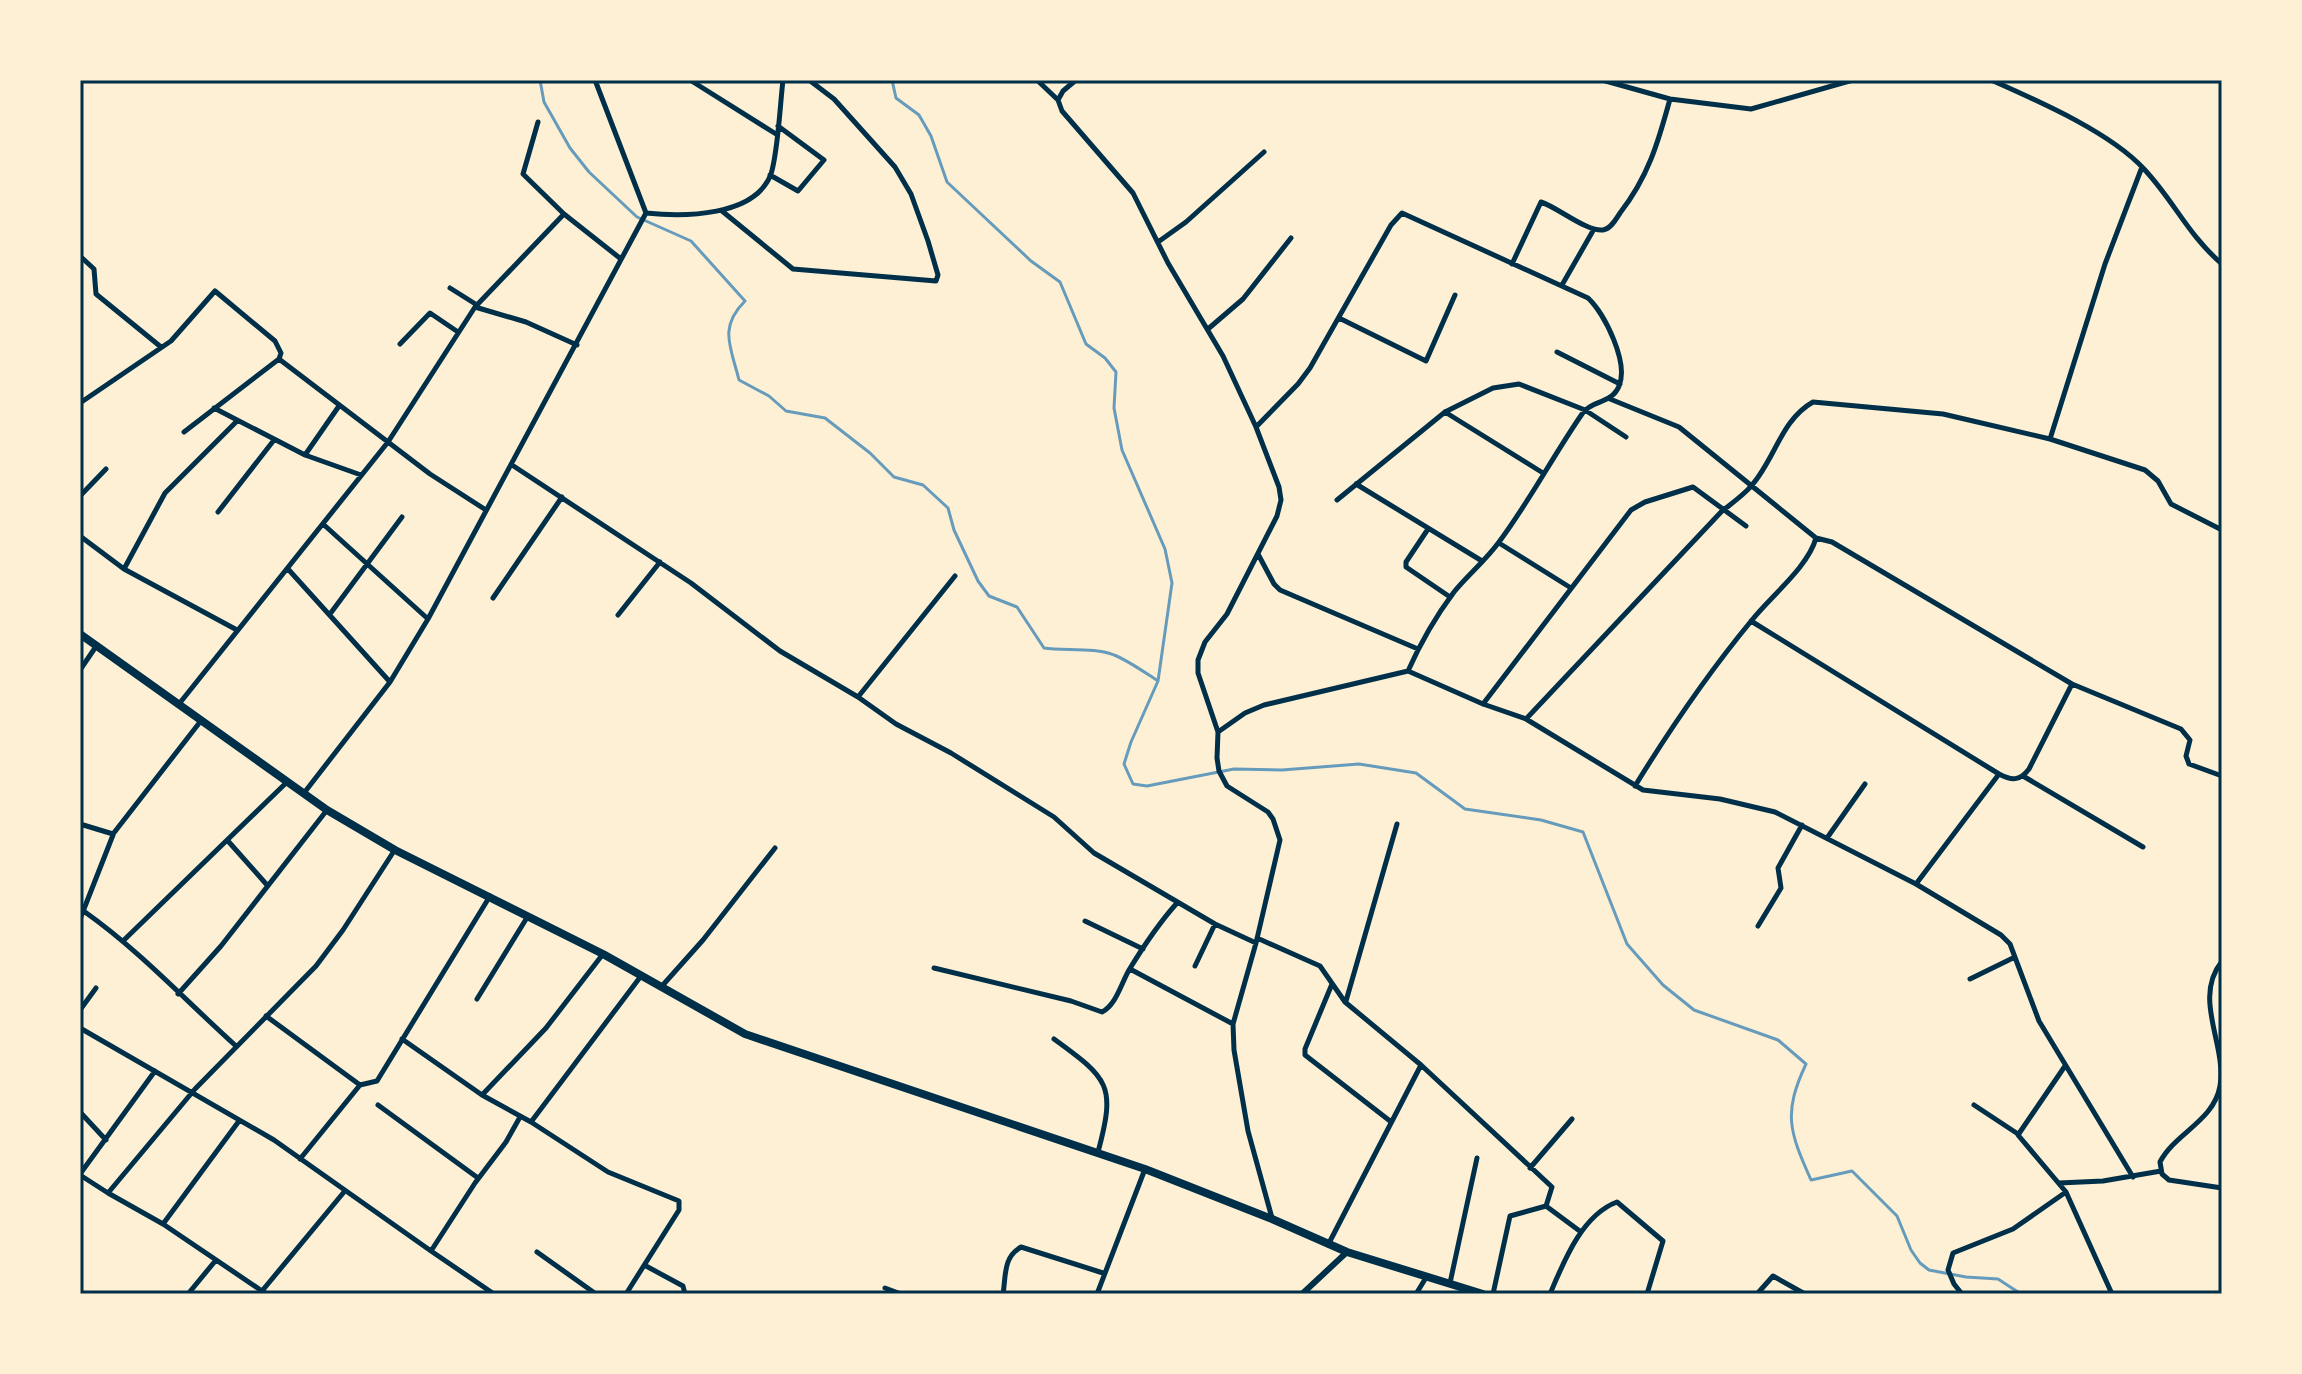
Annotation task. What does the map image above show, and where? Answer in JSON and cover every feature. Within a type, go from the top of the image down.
[{"type":"main road","points":[[80,634],[327,810],[395,850],[603,954],[763,1042],[1098,1152],[1272,1219],[1328,1245],[1483,1294]]},
{"type":"street","points":[[304,794],[390,682],[428,619],[645,215],[595,80]]},
{"type":"street","points":[[690,80],[776,134]]},
{"type":"street","points":[[645,215],[722,211],[762,188],[770,175],[783,80]]},
{"type":"street","points":[[722,211],[793,269],[936,281],[938,275],[928,241],[911,194],[895,167],[834,99],[809,80]]},
{"type":"street","points":[[1037,80],[1058,100],[1062,111],[1133,193],[1168,263],[1208,329],[1256,427],[1279,487],[1281,500],[1277,516],[1227,614],[1200,652],[1198,673],[1218,732],[1217,758],[1223,780],[1227,786],[1268,812],[1278,832],[1280,845],[1233,1024],[1234,1050],[1248,1131],[1272,1219]]},
{"type":"street","points":[[1058,100],[1076,80]]},
{"type":"street","points":[[1602,80],[1670,99],[1751,109],[1853,80]]},
{"type":"street","points":[[1991,80],[2121,148],[2160,188],[2189,232],[2222,264]]},
{"type":"street","points":[[1512,264],[1541,202],[1594,229],[1608,229],[1634,195],[1649,168],[1670,99]]},
{"type":"street","points":[[538,122],[522,172],[564,214],[621,259]]},
{"type":"street","points":[[770,175],[798,191],[824,160],[778,126]]},
{"type":"street","points":[[1158,242],[1186,222],[1264,152]]},
{"type":"street","points":[[2050,439],[2105,264],[2142,167]]},
{"type":"street","points":[[1256,427],[1298,384],[1391,225],[1402,213],[1562,285],[1588,298],[1600,309],[1615,345],[1620,384],[1610,399],[1585,410],[1499,543],[1450,597],[1408,671]]},
{"type":"street","points":[[178,704],[388,442],[476,306],[564,214]]},
{"type":"street","points":[[1562,285],[1594,229]]},
{"type":"street","points":[[1208,329],[1243,299],[1291,238]]},
{"type":"street","points":[[80,256],[94,269],[96,294],[161,347]]},
{"type":"street","points":[[450,288],[476,306],[526,322],[577,345]]},
{"type":"street","points":[[80,403],[182,330],[215,291],[275,341],[280,347],[279,359],[184,432]]},
{"type":"street","points":[[1339,318],[1426,361],[1455,295]]},
{"type":"street","points":[[400,344],[430,313],[458,332]]},
{"type":"street","points":[[1557,352],[1620,384]]},
{"type":"street","points":[[279,359],[430,474],[486,510]]},
{"type":"street","points":[[1337,500],[1445,412],[1493,388],[1519,384],[1585,410],[1626,437]]},
{"type":"street","points":[[1610,399],[1677,425],[1816,538],[1832,542],[2072,684],[2181,729],[2190,740],[2186,758],[2189,764],[2222,776]]},
{"type":"street","points":[[1526,719],[1722,511],[1752,485],[1786,428],[1802,408],[1813,402],[1943,414],[2050,439],[2145,470],[2158,481],[2171,504],[2222,530]]},
{"type":"street","points":[[305,455],[339,406]]},
{"type":"street","points":[[214,408],[305,455],[361,475]]},
{"type":"street","points":[[1445,412],[1543,473]]},
{"type":"street","points":[[124,569],[165,493],[237,421]]},
{"type":"street","points":[[218,512],[274,440]]},
{"type":"street","points":[[512,465],[660,562],[780,651],[1054,817],[1094,853],[1215,924],[1320,966],[1345,1002],[1421,1065],[1552,1187],[1546,1206]]},
{"type":"street","points":[[80,496],[106,469]]},
{"type":"street","points":[[1356,484],[1482,561]]},
{"type":"street","points":[[1483,704],[1626,516],[1637,506],[1693,487],[1746,526]]},
{"type":"street","points":[[493,598],[562,497]]},
{"type":"street","points":[[330,614],[402,517]]},
{"type":"street","points":[[323,524],[428,619]]},
{"type":"street","points":[[1428,529],[1406,562],[1406,567],[1450,597]]},
{"type":"street","points":[[80,536],[124,569],[237,630]]},
{"type":"street","points":[[1635,786],[1665,737],[1751,621],[1810,554],[1816,538]]},
{"type":"street","points":[[1499,543],[1571,588]]},
{"type":"street","points":[[1258,554],[1280,590],[1418,649]]},
{"type":"street","points":[[618,615],[660,562]]},
{"type":"street","points":[[288,569],[390,682]]},
{"type":"street","points":[[858,697],[955,576]]},
{"type":"street","points":[[1751,621],[1999,774],[2014,779],[2023,776],[2053,727],[2072,684]]},
{"type":"street","points":[[80,670],[97,645]]},
{"type":"street","points":[[1218,732],[1245,713],[1264,705],[1408,671],[1526,719],[1635,786],[1658,794],[1720,799],[1766,808],[1802,825],[1916,884],[2001,935],[2010,944],[2039,1021],[2133,1177]]},
{"type":"street","points":[[80,919],[113,834],[200,722]]},
{"type":"street","points":[[1916,884],[1999,774]]},
{"type":"street","points":[[2023,776],[2143,847]]},
{"type":"street","points":[[124,940],[286,783]]},
{"type":"street","points":[[1827,838],[1865,784]]},
{"type":"street","points":[[178,994],[221,946],[327,810]]},
{"type":"street","points":[[80,824],[113,834]]},
{"type":"street","points":[[1345,1002],[1397,824]]},
{"type":"street","points":[[1758,926],[1781,888],[1778,868],[1802,825]]},
{"type":"street","points":[[228,841],[267,885]]},
{"type":"street","points":[[662,986],[703,940],[775,848]]},
{"type":"street","points":[[108,1193],[191,1094],[316,966],[395,850]]},
{"type":"street","points":[[300,1159],[360,1085],[372,1083],[381,1077],[490,896]]},
{"type":"street","points":[[934,968],[1071,1001],[1102,1012],[1111,1006],[1162,919],[1177,903]]},
{"type":"street","points":[[85,912],[124,940],[236,1046]]},
{"type":"street","points":[[477,999],[528,916]]},
{"type":"street","points":[[1085,921],[1143,949]]},
{"type":"street","points":[[1195,966],[1215,924]]},
{"type":"street","points":[[482,1095],[546,1028],[603,954]]},
{"type":"street","points":[[1970,979],[2015,957]]},
{"type":"street","points":[[2161,1171],[2163,1158],[2208,1112],[2218,1097],[2222,1072],[2209,1005],[2211,983],[2222,961]]},
{"type":"street","points":[[1130,969],[1233,1024]]},
{"type":"street","points":[[531,1122],[642,975]]},
{"type":"street","points":[[1332,983],[1305,1055],[1390,1121]]},
{"type":"street","points":[[80,1010],[96,988]]},
{"type":"street","points":[[266,1016],[360,1085]]},
{"type":"street","points":[[80,1028],[274,1140],[344,1192],[494,1294]]},
{"type":"street","points":[[402,1039],[482,1095],[531,1122],[608,1172],[679,1201],[679,1210],[626,1294]]},
{"type":"street","points":[[1054,1039],[1095,1073],[1107,1092],[1108,1114],[1098,1152]]},
{"type":"street","points":[[1328,1245],[1421,1065]]},
{"type":"street","points":[[2018,1134],[2065,1066]]},
{"type":"street","points":[[155,1071],[80,1174],[108,1193],[163,1224],[265,1292],[344,1192]]},
{"type":"street","points":[[378,1105],[478,1178]]},
{"type":"street","points":[[1974,1105],[2018,1134],[2066,1192],[2112,1294]]},
{"type":"street","points":[[80,1112],[106,1140]]},
{"type":"street","points":[[431,1251],[520,1117]]},
{"type":"street","points":[[1530,1168],[1572,1119]]},
{"type":"street","points":[[163,1224],[239,1121]]},
{"type":"street","points":[[1450,1283],[1477,1158]]},
{"type":"street","points":[[1097,1294],[1145,1169]]},
{"type":"street","points":[[2059,1183],[2133,1177],[2161,1171]]},
{"type":"street","points":[[2161,1171],[2169,1180],[2222,1188]]},
{"type":"street","points":[[1962,1294],[1948,1270],[1949,1260],[1955,1252],[2013,1229],[2066,1192]]},
{"type":"street","points":[[1550,1294],[1581,1232],[1595,1216],[1617,1202],[1664,1244],[1647,1294]]},
{"type":"street","points":[[1546,1206],[1581,1232]]},
{"type":"street","points":[[1493,1294],[1510,1216],[1546,1206]]},
{"type":"street","points":[[1003,1294],[1007,1261],[1021,1247],[1103,1273]]},
{"type":"street","points":[[537,1252],[596,1294]]},
{"type":"street","points":[[1302,1294],[1347,1252]]},
{"type":"street","points":[[188,1294],[216,1260]]},
{"type":"street","points":[[646,1266],[683,1286],[685,1294]]},
{"type":"street","points":[[1416,1294],[1427,1276]]},
{"type":"street","points":[[1757,1294],[1773,1276],[1805,1294]]},
{"type":"street","points":[[885,1288],[901,1294]]},
{"type":"waterway","points":[[540,80],[544,102],[570,148],[589,172],[637,217],[691,241],[745,301],[729,329],[730,348],[739,380],[769,396],[786,411],[825,418],[870,453],[894,477],[923,485],[948,508],[954,530],[978,581],[989,596],[1017,607],[1044,648],[1107,653],[1125,660],[1158,681]]},
{"type":"waterway","points":[[892,80],[896,98],[919,115],[931,136],[947,182],[1031,261],[1060,282],[1086,344],[1105,358],[1116,372],[1114,408],[1122,450],[1165,549],[1172,583],[1158,681],[1124,764],[1133,784],[1147,786],[1234,769],[1282,770],[1359,764],[1416,773],[1465,809],[1541,820],[1583,832],[1627,944],[1663,985],[1694,1010],[1778,1040],[1806,1064],[1794,1096],[1792,1122],[1811,1180],[1852,1171],[1897,1216],[1911,1250],[1929,1270],[1998,1279],[2021,1294]]}]
